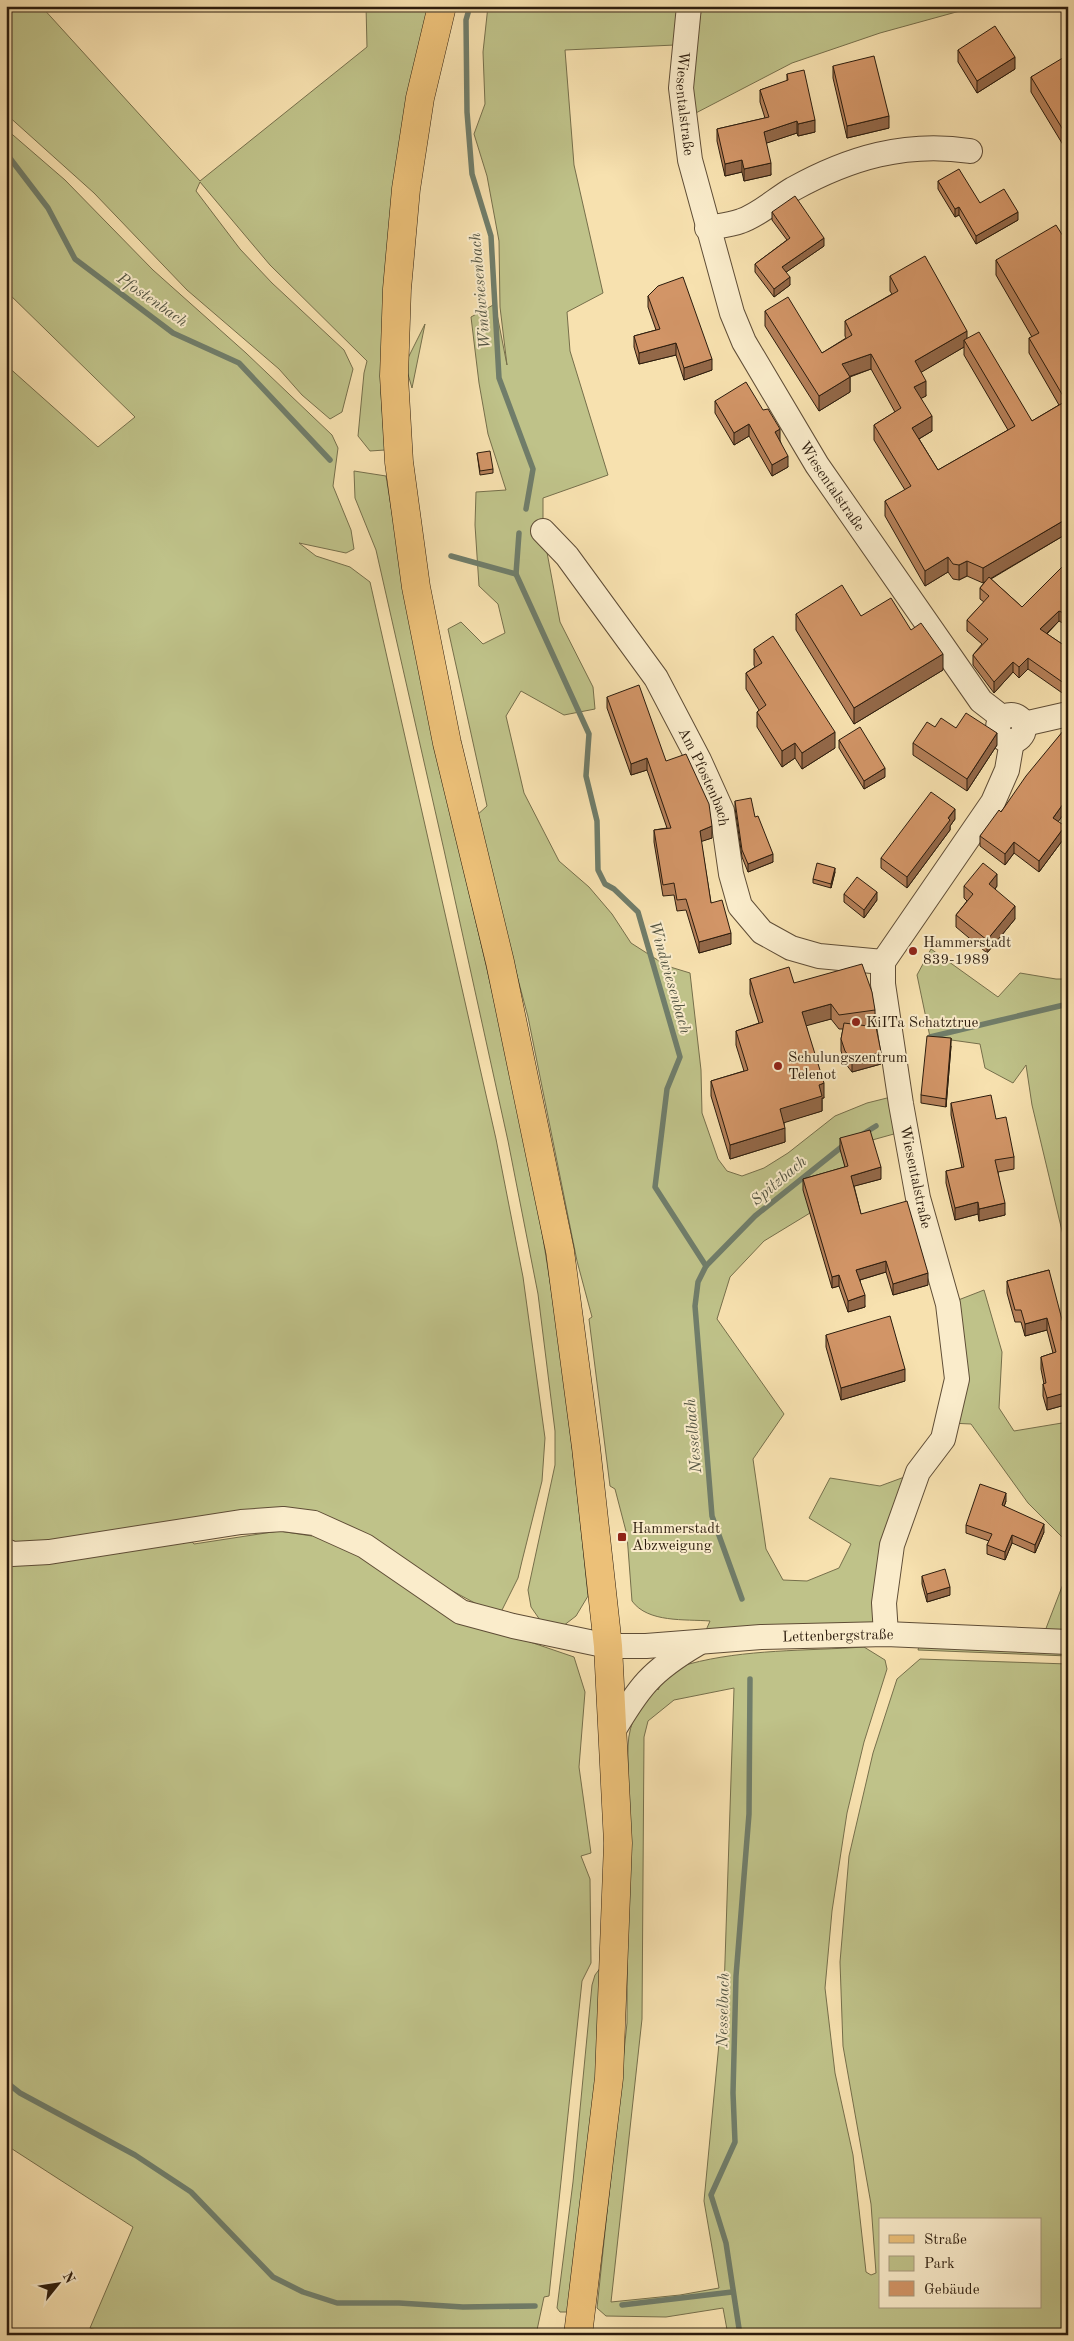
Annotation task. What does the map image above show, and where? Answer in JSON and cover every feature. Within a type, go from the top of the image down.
[{"type":"main road","points":[[442,6],[420,98],[405,198],[397,288],[394,376],[399,462],[416,587],[447,744],[500,962],[560,1251],[586,1447],[608,1646],[618,1843],[609,2078],[578,2335]]},
{"type":"street","name":"Wiesentalstraße","points":[[689,6],[681,88],[690,160],[707,228],[732,313],[744,342],[817,466],[981,701],[1013,728]]},
{"type":"street","points":[[707,228],[742,221],[792,190],[834,168],[889,151],[947,148],[970,152]]},
{"type":"street","name":"Am Pfostenbach","points":[[543,531],[567,556],[656,678],[699,760],[722,811],[731,874],[740,906],[762,932],[791,948],[819,956],[883,962]]},
{"type":"street","points":[[883,962],[993,802],[1007,770],[1013,728],[1068,714]]},
{"type":"street","name":"Wiesentalstraße","points":[[883,962],[883,984],[902,1114],[918,1198],[948,1304],[956,1379],[943,1439],[918,1472],[892,1545],[884,1604],[886,1634]]},
{"type":"street","name":"Lettenbergstraße","points":[[6,1550],[12,1554],[49,1552],[241,1522],[283,1519],[314,1523],[365,1546],[461,1612],[513,1626],[608,1646],[761,1637],[886,1634],[1068,1642]]},
{"type":"street","points":[[612,1733],[631,1701],[654,1673],[670,1660],[701,1642]]},
{"type":"green space","points":[[6,6],[41,6],[200,181],[367,47],[366,6],[431,6],[387,314],[381,393],[385,450],[370,451],[358,436],[364,373],[367,361],[270,265],[200,182],[196,191],[240,249],[272,283],[344,350],[353,369],[342,412],[330,419],[302,395],[279,369],[187,290],[94,193],[6,114]]},
{"type":"green space","points":[[488,6],[683,6],[675,45],[565,50],[574,165],[603,293],[567,312],[570,351],[608,475],[543,498],[543,531],[560,622],[593,687],[595,709],[564,715],[521,691],[506,716],[524,793],[559,861],[589,887],[612,914],[631,943],[667,966],[690,973],[701,1070],[702,1113],[718,1159],[727,1171],[742,1176],[764,1168],[788,1153],[835,1116],[867,1103],[891,1097],[901,1132],[840,1149],[848,1177],[810,1213],[764,1241],[730,1277],[717,1319],[784,1414],[753,1459],[766,1549],[783,1580],[807,1581],[839,1568],[851,1544],[809,1518],[830,1478],[880,1486],[918,1472],[886,1634],[701,1642],[710,1621],[679,1620],[657,1616],[647,1613],[632,1601],[627,1535],[615,1489],[610,1486],[589,1319],[592,1317],[577,1261],[528,1017],[475,817],[487,806],[448,629],[461,622],[483,644],[505,633],[498,604],[479,586],[475,525],[476,492],[506,490],[488,434],[479,383],[471,317],[495,304],[507,365],[500,307],[499,241],[487,176],[474,134],[485,104],[483,52]]},
{"type":"green space","points":[[702,6],[978,6],[880,33],[792,63],[692,115],[690,74]]},
{"type":"green space","points":[[6,129],[65,180],[153,270],[246,353],[332,435],[338,448],[333,486],[351,530],[354,549],[346,553],[299,543],[316,556],[350,567],[370,582],[496,1139],[523,1277],[545,1438],[542,1481],[518,1578],[499,1616],[406,1566],[457,1617],[574,1657],[585,1692],[579,1767],[591,1853],[581,1856],[590,1879],[591,1963],[582,1981],[549,2296],[544,2297],[537,2330],[544,2333],[544,2335],[111,2335],[90,2328],[133,2227],[6,2145],[6,1559],[188,1537],[194,1544],[279,1531],[312,1536],[318,1519],[43,1547],[6,1542],[6,365],[98,447],[135,417],[6,291]]},
{"type":"green space","points":[[425,324],[412,388],[405,364]]},
{"type":"green space","points":[[354,471],[386,476],[406,595],[429,713],[513,1084],[533,1182],[551,1285],[565,1389],[588,1596],[576,1616],[563,1626],[540,1620],[531,1607],[528,1590],[555,1465],[555,1431],[538,1294],[508,1141],[444,850],[376,550],[355,498]]},
{"type":"green space","points":[[931,949],[998,997],[1020,973],[1068,979],[1068,1256],[1032,1105],[1026,1065],[1013,1083],[985,1068],[980,1044],[930,1037],[917,975]]},
{"type":"green space","points":[[984,1290],[1002,1352],[999,1408],[1014,1431],[1068,1422],[1068,1543],[1028,1503],[971,1424],[949,1423],[948,1304]]},
{"type":"green space","points":[[1068,1571],[1068,1631],[1045,1631]]},
{"type":"green space","points":[[919,1646],[1068,1651],[1068,1656],[918,1650]]},
{"type":"green space","points":[[864,1647],[885,1660],[887,1669],[864,1742],[847,1813],[832,1911],[825,1988],[835,2073],[853,2155],[866,2272],[871,2275],[876,2273],[871,2204],[843,2046],[840,1962],[849,1856],[873,1753],[897,1679],[920,1659],[1068,1664],[1068,2335],[728,2335],[723,2308],[666,2317],[606,2316],[597,2308],[627,2023],[628,1746],[630,1729],[640,1706],[653,1684],[658,1690],[671,1674],[680,1668],[710,1659],[776,1651]],"holes":[[[734,1688],[724,1991],[704,2201],[719,2288],[680,2295],[611,2302],[642,2019],[644,1737],[648,1721],[674,1700]]]},
{"type":"green space","points":[[601,1967],[596,2095],[568,2312],[560,2312],[557,2308],[573,2182],[592,1985],[595,1975]]},
{"type":"building","points":[[995,26],[1015,57],[977,81],[958,50]]},
{"type":"building","points":[[874,56],[889,116],[847,126],[833,66]]},
{"type":"building","points":[[1066,56],[1068,59],[1068,138],[1031,77]]},
{"type":"building","points":[[804,70],[815,120],[798,124],[797,121],[764,132],[771,163],[744,169],[742,160],[725,164],[717,129],[769,117],[760,90],[788,80],[787,74]]},
{"type":"building","points":[[959,169],[980,203],[1004,189],[1018,212],[976,236],[959,207],[955,209],[938,181]]},
{"type":"building","points":[[795,196],[824,238],[782,267],[790,277],[774,289],[755,264],[790,238],[772,212]]},
{"type":"building","points":[[1056,225],[1068,244],[1068,518],[983,568],[967,561],[959,565],[953,564],[948,557],[925,571],[885,501],[911,486],[874,425],[901,408],[871,354],[842,364],[850,377],[819,396],[765,311],[788,297],[822,353],[852,335],[845,321],[898,291],[890,276],[925,256],[967,331],[915,361],[926,381],[914,387],[932,416],[912,428],[938,470],[1015,426],[964,340],[979,332],[1032,421],[1066,401],[1029,338],[1039,333],[996,260]]},
{"type":"building","points":[[683,277],[712,359],[684,368],[676,343],[639,353],[634,336],[660,329],[648,296],[658,286]]},
{"type":"building","points":[[746,382],[763,410],[768,409],[780,429],[775,432],[788,456],[772,465],[749,424],[734,433],[715,401]]},
{"type":"building","points":[[490,451],[493,469],[480,471],[477,453]]},
{"type":"building","points":[[1065,564],[1068,568],[1068,615],[1059,611],[1040,629],[1068,648],[1068,686],[1028,658],[1019,667],[1013,662],[994,682],[973,655],[988,639],[967,620],[989,596],[980,588],[989,577],[1022,607]]},
{"type":"building","points":[[842,585],[861,616],[891,598],[911,630],[921,623],[943,654],[854,708],[796,614]]},
{"type":"building","points":[[773,636],[835,732],[802,753],[795,743],[782,751],[757,712],[766,705],[746,673],[762,663],[754,649]]},
{"type":"building","points":[[639,685],[666,761],[686,754],[709,804],[712,826],[700,831],[711,903],[722,900],[731,933],[699,942],[686,899],[677,900],[674,883],[663,885],[654,830],[671,828],[647,758],[631,764],[607,697]]},
{"type":"building","points":[[966,713],[997,733],[967,779],[913,743],[927,722],[935,727],[941,718],[956,728]]},
{"type":"building","points":[[1068,725],[1068,797],[1053,818],[1065,826],[1039,861],[1014,842],[1005,854],[980,836],[999,810],[1001,812],[1026,776]]},
{"type":"building","points":[[860,727],[885,768],[864,781],[839,740]]},
{"type":"building","points":[[931,792],[955,809],[948,818],[950,820],[907,877],[881,858]]},
{"type":"building","points":[[751,798],[755,817],[758,816],[773,854],[748,864],[742,850],[735,801]]},
{"type":"building","points":[[817,863],[835,868],[831,884],[813,879]]},
{"type":"building","points":[[983,863],[997,874],[989,884],[1015,906],[987,940],[956,915],[973,894],[964,886]]},
{"type":"building","points":[[857,877],[877,892],[864,910],[844,894]]},
{"type":"building","name":"Schulungszentrum Telenot","points":[[862,964],[872,992],[875,1010],[839,1015],[831,1004],[802,1012],[824,1083],[819,1085],[822,1096],[780,1109],[785,1128],[730,1145],[711,1081],[748,1070],[736,1031],[763,1022],[750,979],[789,967],[794,983]]},
{"type":"building","points":[[844,1023],[876,1027],[881,1052],[852,1060],[845,1051],[841,1039]]},
{"type":"building","points":[[927,1036],[951,1038],[946,1099],[921,1095]]},
{"type":"building","points":[[991,1095],[996,1119],[1006,1117],[1014,1157],[995,1160],[1005,1203],[979,1209],[978,1202],[955,1208],[946,1171],[964,1167],[951,1103]]},
{"type":"building","points":[[870,1130],[881,1167],[851,1176],[861,1214],[907,1201],[928,1273],[893,1284],[886,1261],[856,1270],[865,1295],[848,1301],[839,1275],[832,1277],[803,1179],[848,1166],[840,1138]]},
{"type":"building","points":[[1049,1270],[1068,1339],[1068,1386],[1063,1387],[1065,1393],[1047,1398],[1043,1384],[1046,1383],[1041,1357],[1056,1352],[1047,1318],[1025,1324],[1021,1310],[1015,1310],[1007,1281]]},
{"type":"building","points":[[890,1316],[905,1369],[841,1388],[826,1335]]},
{"type":"building","points":[[980,1484],[1006,1493],[1002,1505],[1044,1524],[1035,1545],[1012,1535],[1005,1552],[987,1545],[992,1534],[966,1525]]},
{"type":"building","points":[[945,1569],[950,1587],[927,1594],[922,1576]]},
{"type":"waterway","name":"Windwiesenbach","points":[[470,6],[466,20],[467,112],[472,174],[491,236],[499,378],[533,469],[526,509]]},
{"type":"waterway","name":"Pfostenbach","points":[[6,157],[9,157],[48,208],[75,259],[173,333],[239,363],[330,460]]},
{"type":"waterway","name":"Windwiesenbach","points":[[519,533],[516,574],[589,734],[586,776],[597,821],[598,870],[605,884],[614,889],[638,912],[680,1057],[667,1089],[655,1187],[706,1266]]},
{"type":"waterway","name":"Pfostenbach","points":[[451,556],[516,574]]},
{"type":"waterway","name":"Spitzbach","points":[[930,1037],[1068,1004]]},
{"type":"waterway","name":"Spitzbach","points":[[863,1134],[876,1126]]},
{"type":"waterway","name":"Nesselbach","points":[[742,1599],[712,1516],[695,1306],[698,1282],[706,1266],[755,1216],[844,1145]]},
{"type":"waterway","name":"Nesselbach","points":[[740,2335],[726,2243],[711,2195],[735,2142],[733,2093],[736,1976],[749,1814],[750,1679]]},
{"type":"waterway","points":[[6,2082],[20,2093],[135,2155],[191,2192],[273,2277],[303,2292],[337,2303],[399,2303],[463,2307],[535,2306]]},
{"type":"waterway","points":[[622,2305],[732,2292]]},
{"type":"place","name":"Hammerstadt 839-1989","points":[[913,951]]},
{"type":"place","name":"KiITa Schatztrue","points":[[856,1022]]},
{"type":"place","name":"Schulungszentrum Telenot","points":[[778,1066]]},
{"type":"place","name":"Hammerstadt Abzweigung","points":[[622,1537]]}]
